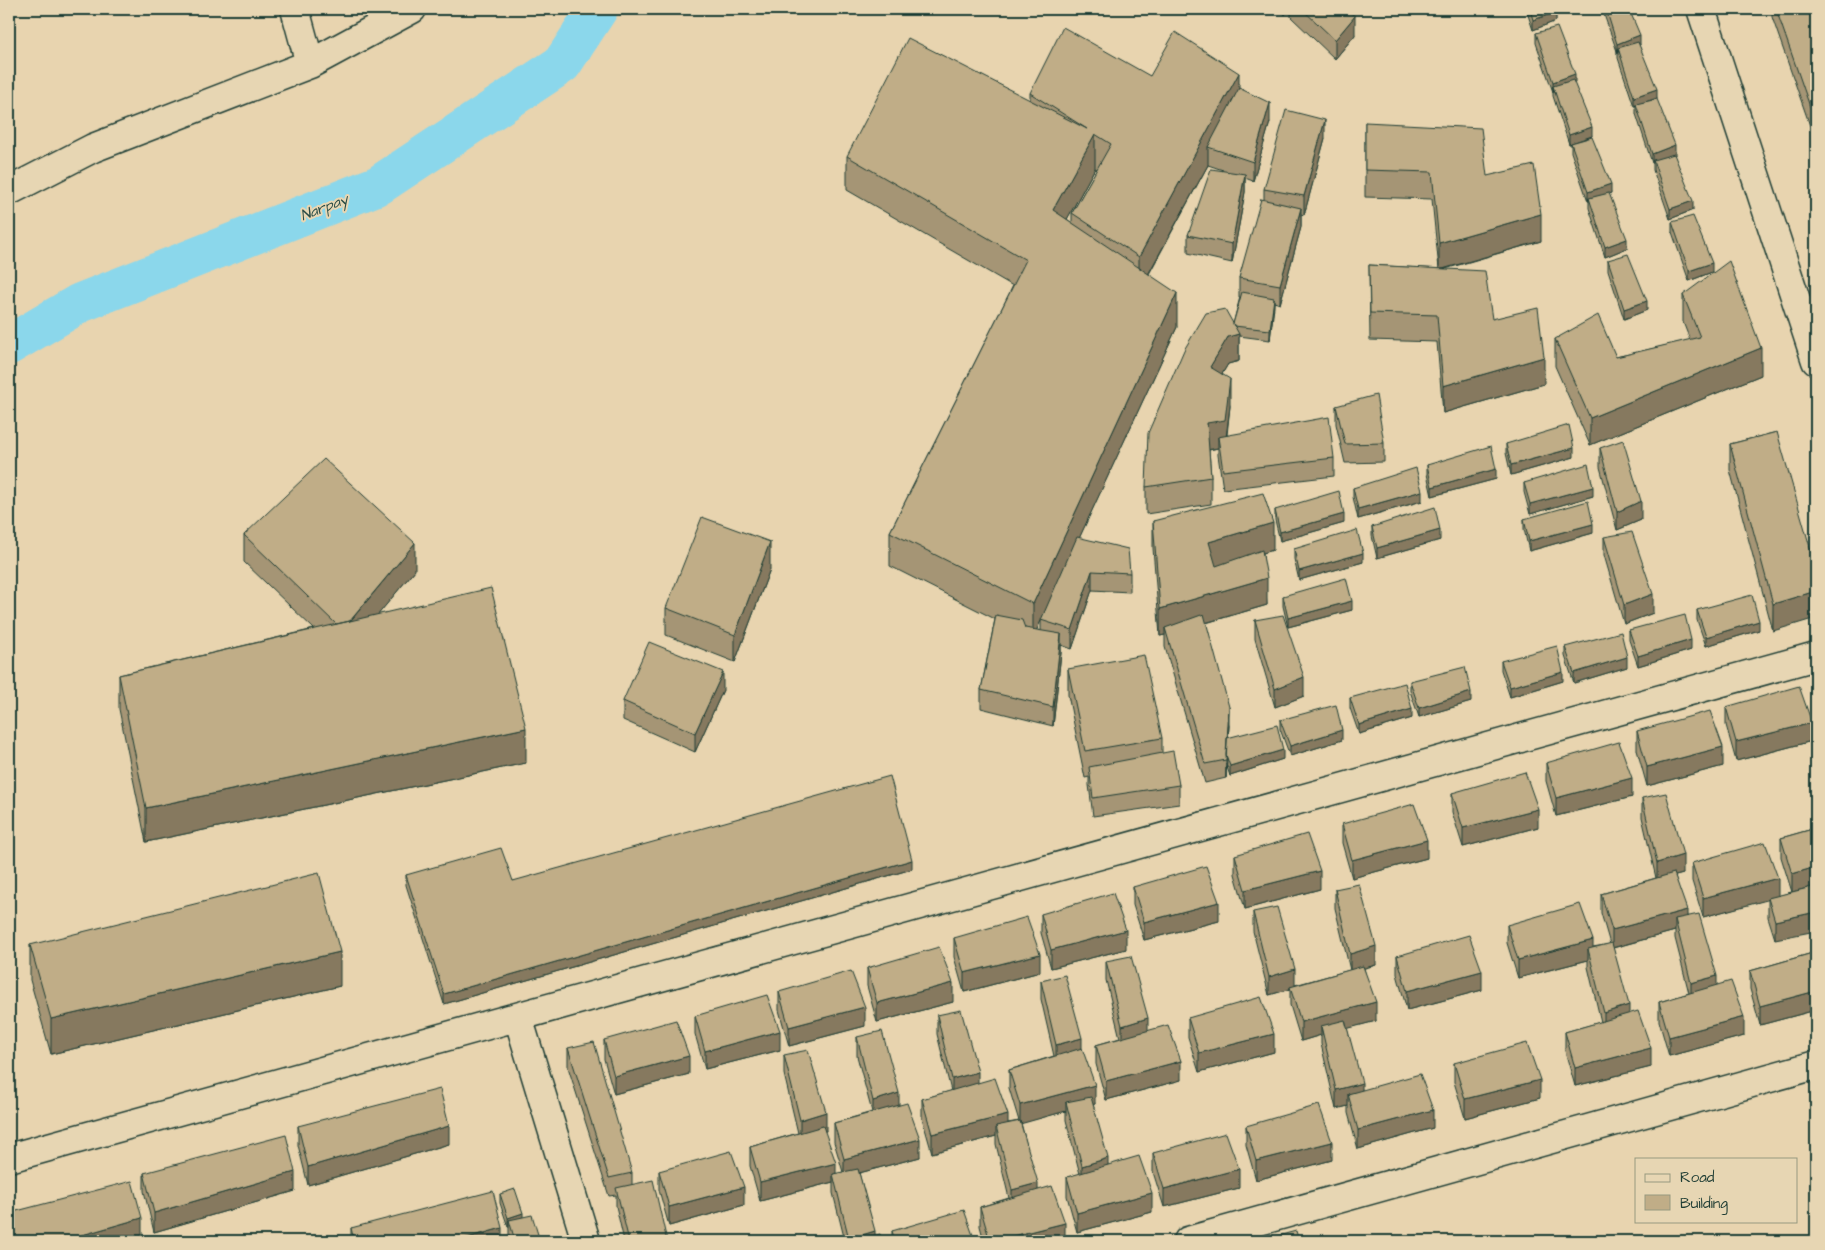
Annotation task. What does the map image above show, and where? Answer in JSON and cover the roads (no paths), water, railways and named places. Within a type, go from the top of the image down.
[{"type":"street","points":[[294,9],[310,64]]},
{"type":"street","points":[[9,191],[93,148],[310,64],[412,9]]},
{"type":"street","points":[[1702,9],[1816,361]]},
{"type":"street","points":[[9,1158],[1816,656]]},
{"type":"street","points":[[518,1017],[586,1241]]},
{"type":"street","points":[[1188,1241],[1816,1065]]},
{"type":"waterway","name":"Narpay","points":[[9,345],[80,303],[379,185],[562,64],[598,9]]}]
